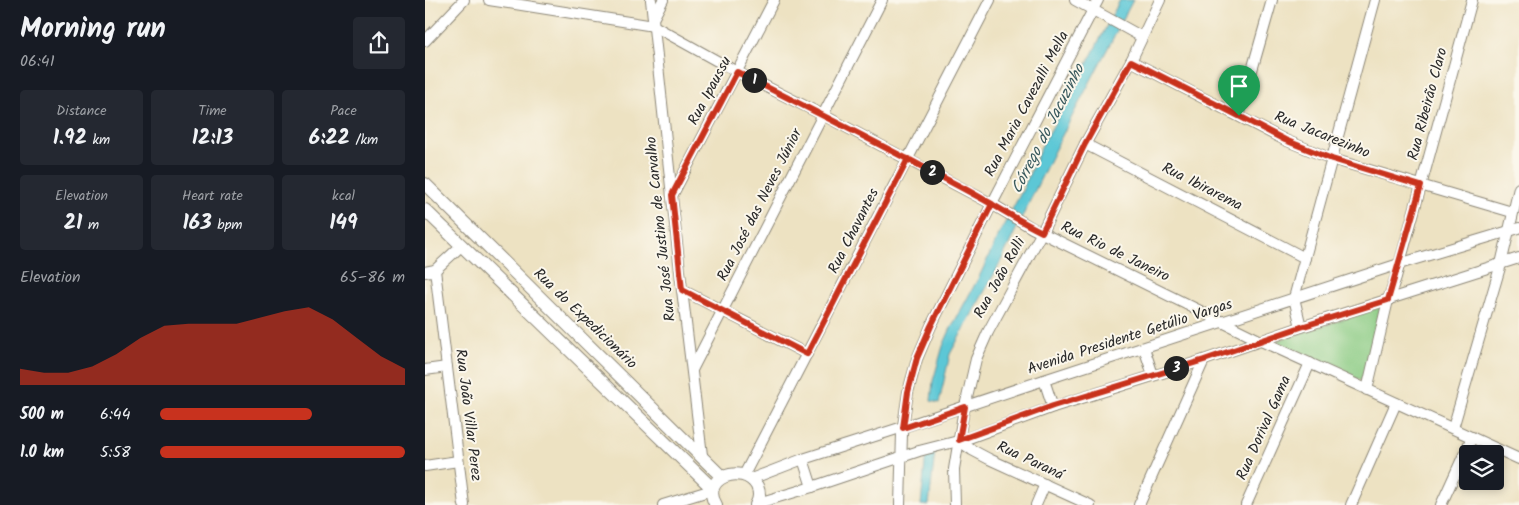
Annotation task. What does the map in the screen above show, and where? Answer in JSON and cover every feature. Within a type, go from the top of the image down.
[{"type":"main road","name":"Rua do Expedicionário","points":[[425,184],[723,476]]},
{"type":"main road","points":[[447,206],[430,214],[712,489]]},
{"type":"main road","points":[[557,338],[569,326]]},
{"type":"main road","points":[[715,505],[712,489],[723,476],[733,474],[747,477],[759,490],[757,504]]},
{"type":"street","points":[[425,41],[464,0]]},
{"type":"street","points":[[489,0],[654,21],[663,0]]},
{"type":"street","name":"Rua José Justino de Carvalho","points":[[651,0],[702,456]]},
{"type":"street","name":"Rua Ipaussu","points":[[672,195],[773,0]]},
{"type":"street","name":"Rua José das Neves Júnior","points":[[692,370],[882,0]]},
{"type":"street","name":"Rua Chavantes","points":[[747,477],[807,354],[990,0]]},
{"type":"street","points":[[1075,0],[1096,5],[1105,16],[1142,37]]},
{"type":"street","name":"Rua João Rolli","points":[[955,505],[954,469],[976,359],[1037,230],[1131,61],[1160,0]]},
{"type":"street","points":[[1239,116],[1272,0]]},
{"type":"street","points":[[1301,327],[1294,298],[1375,0]]},
{"type":"street","name":"Rua Ribeirão Claro","points":[[1367,390],[1388,300],[1472,0]]},
{"type":"street","name":"Rua Maria Cavezalli Mella","points":[[900,505],[903,428],[908,392],[917,358],[992,204],[1096,5]]},
{"type":"street","name":"Rua Rio de Janeiro","points":[[654,21],[737,72],[908,159],[1002,209],[1037,230],[1261,341],[1519,459]]},
{"type":"street","name":"Rua Jacarezinho","points":[[1131,61],[1285,140],[1332,159],[1512,212]]},
{"type":"street","name":"Rua Ibirarema","points":[[1085,144],[1305,258]]},
{"type":"street","points":[[1453,428],[1501,264],[1519,188]]},
{"type":"street","name":"Avenida Presidente Getúlio Vargas","points":[[747,477],[903,428],[1399,264],[1519,228]]},
{"type":"street","points":[[430,271],[461,246]]},
{"type":"street","points":[[757,504],[959,440],[1053,406],[1204,360],[1301,327],[1519,258]]},
{"type":"street","name":"Rua João Villar Perez","points":[[430,271],[447,367],[464,505]]},
{"type":"street","points":[[682,290],[807,354]]},
{"type":"street","points":[[1144,348],[1153,375]]},
{"type":"street","points":[[1139,505],[1204,360]]},
{"type":"street","name":"Rua Dorival Gama","points":[[1246,505],[1310,363]]},
{"type":"street","points":[[425,370],[447,367]]},
{"type":"street","points":[[1044,380],[1053,406]]},
{"type":"street","points":[[1351,505],[1396,403]]},
{"type":"street","points":[[1441,505],[1472,437]]},
{"type":"street","name":"Rua Paraná","points":[[959,440],[972,450],[1090,505]]},
{"type":"street","points":[[803,459],[812,487]]},
{"type":"street","points":[[425,466],[458,461]]},
{"type":"street","points":[[1036,505],[1045,484]]},
{"type":"street","points":[[663,505],[712,489]]},
{"type":"green space","points":[[1381,307],[1362,381],[1276,341]]},
{"type":"water","points":[[1120,0],[1133,0],[1054,151],[998,267],[950,354],[939,403],[931,401],[933,381],[943,346],[950,330],[1022,191],[1042,145],[1070,97]]},
{"type":"water","points":[[926,452],[935,452],[929,505],[921,505]]},
{"type":"route","points":[[1239,116],[1131,61],[1085,144],[1042,232],[1032,228],[992,204],[950,181],[908,159],[823,115],[737,72],[672,195],[682,290],[807,354],[908,159],[992,204],[931,326],[917,358],[908,392],[903,428],[965,407],[959,440],[1053,406],[1204,360],[1388,300],[1421,186],[1332,159],[1285,140],[1239,116]]},
{"type":"water label","name":"Córrego do Jacuzinho","points":[[1048,129]]}]
